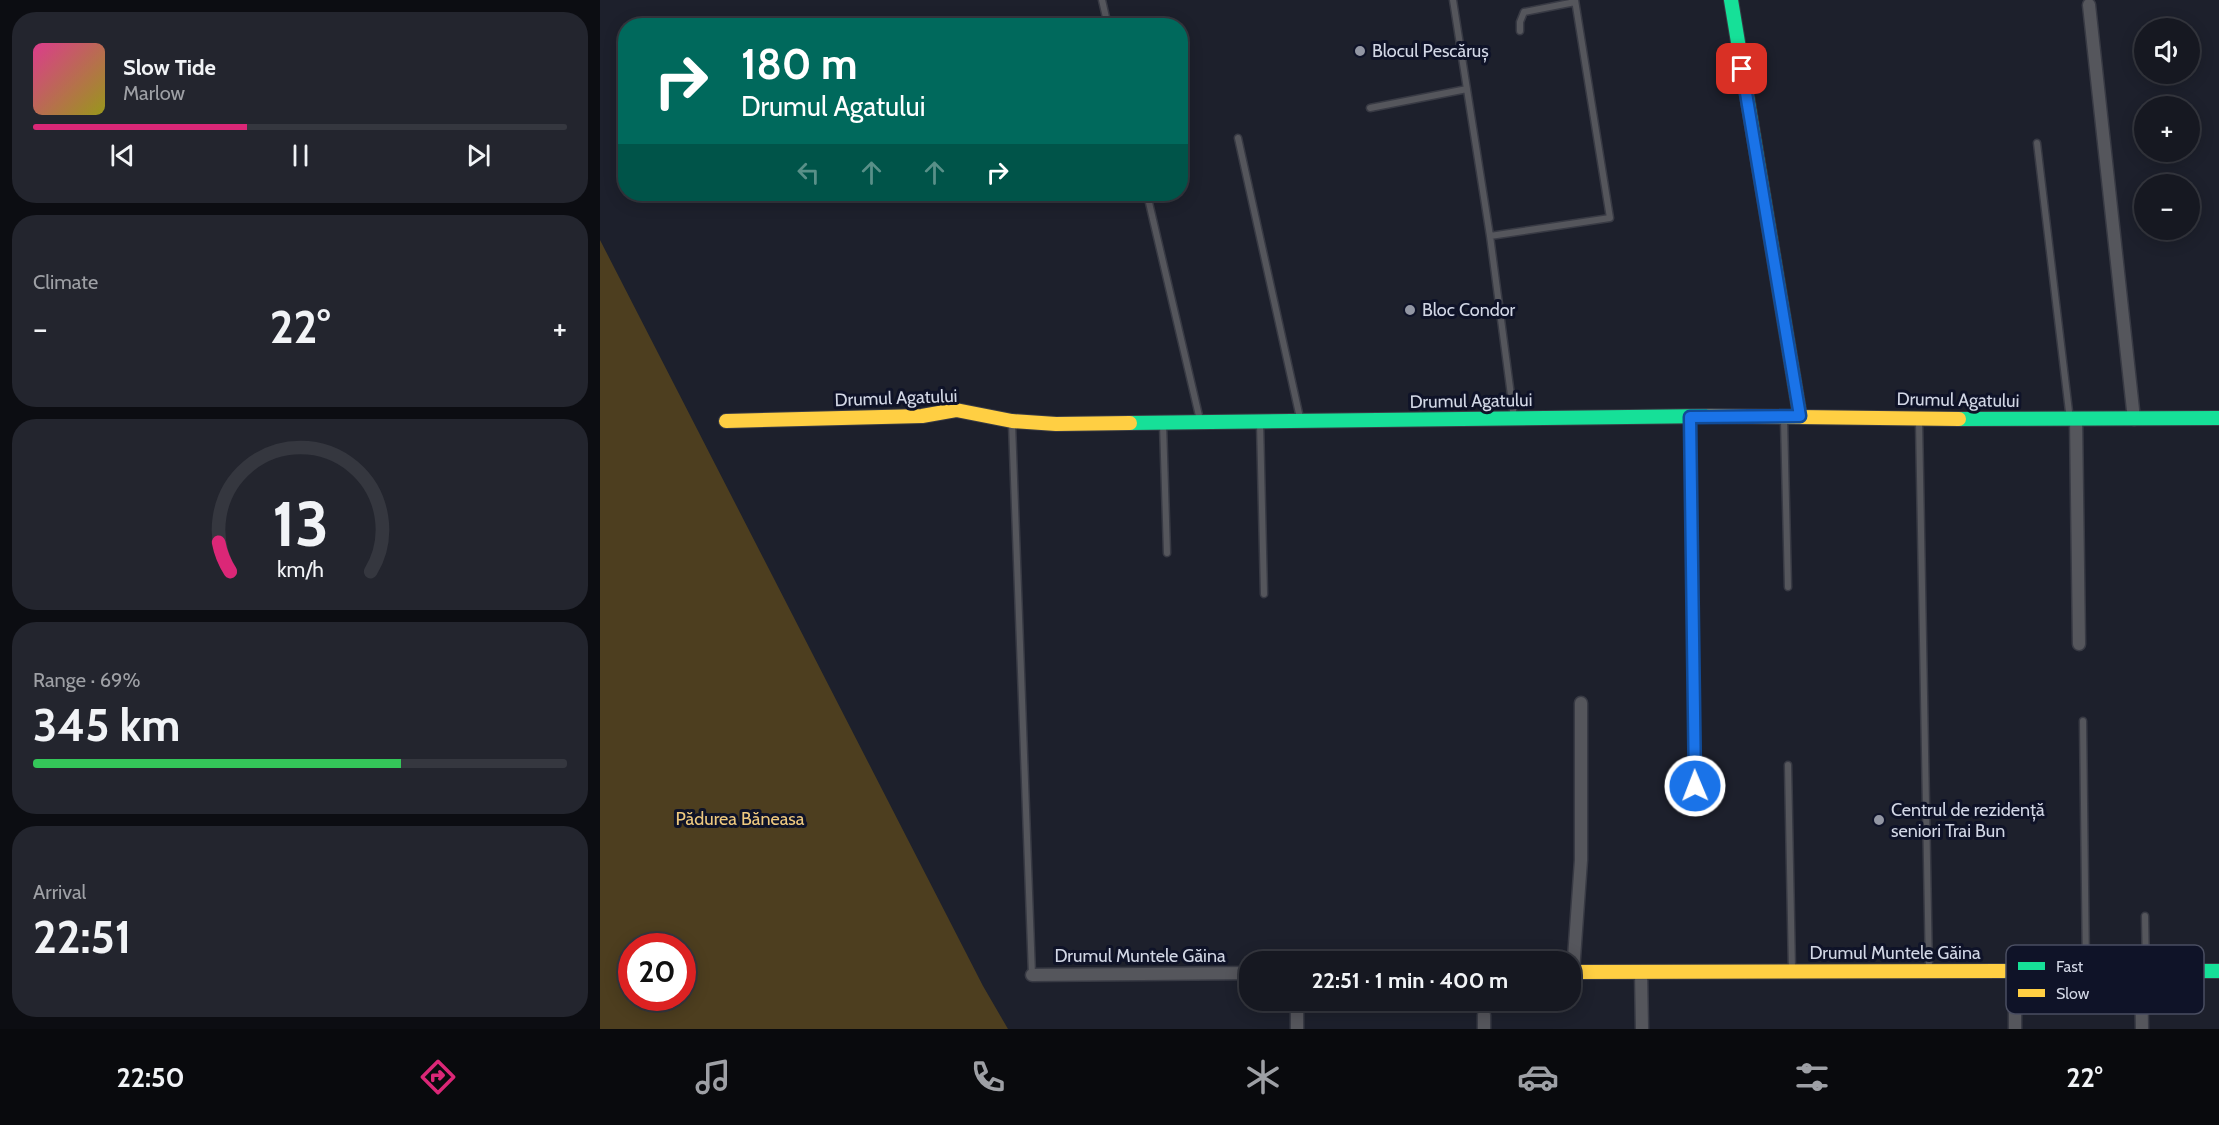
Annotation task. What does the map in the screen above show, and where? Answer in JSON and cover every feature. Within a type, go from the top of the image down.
[{"type":"street","points":[[1731,0],[1800,416]]},
{"type":"street","points":[[2089,5],[2134,419]]},
{"type":"street","name":"Drumul Agatului","points":[[726,421],[922,416],[956,410],[1012,421],[1056,424],[1784,416],[2219,418]]},
{"type":"street","points":[[2073,419],[2079,644]]},
{"type":"street","points":[[1574,951],[1581,860],[1581,703]]},
{"type":"street","name":"Drumul Muntele Găina","points":[[1581,972],[2006,971]]},
{"type":"street","name":"Drumul Muntele Găina","points":[[2204,971],[2219,971]]},
{"type":"street","points":[[1641,972],[1642,1029]]},
{"type":"street","name":"Drumul Muntele Găina","points":[[1032,975],[1239,973]]},
{"type":"street","points":[[1297,1011],[1297,1029]]},
{"type":"street","points":[[2142,1014],[2142,1029]]},
{"type":"street","points":[[1484,1015],[1484,1029]]},
{"type":"lane","points":[[1102,0],[1106,18]]},
{"type":"lane","points":[[1453,0],[1490,236],[1514,418]]},
{"type":"lane","points":[[1490,236],[1610,218],[1575,1],[1524,12],[1520,22],[1520,31]]},
{"type":"lane","points":[[1370,108],[1467,89]]},
{"type":"lane","points":[[1238,138],[1300,422]]},
{"type":"lane","points":[[2037,143],[2073,419]]},
{"type":"lane","points":[[1149,201],[1200,423]]},
{"type":"lane","points":[[1784,416],[1788,587]]},
{"type":"lane","points":[[1690,417],[1696,809]]},
{"type":"lane","points":[[1919,417],[1929,971]]},
{"type":"lane","points":[[1012,421],[1032,975]]},
{"type":"lane","points":[[1260,422],[1264,594]]},
{"type":"lane","points":[[1163,424],[1167,553]]},
{"type":"lane","points":[[2083,721],[2086,945]]},
{"type":"lane","points":[[1788,765],[1792,971]]},
{"type":"lane","points":[[2144,945],[2145,916]]},
{"type":"green space","name":"Pădurea Băneasa","points":[[600,240],[983,986],[1008,1029],[600,1029]]},
{"type":"traffic: fast","points":[[1731,0],[1800,416]]},
{"type":"traffic: fast","points":[[1130,423],[1710,416]]},
{"type":"traffic: fast","points":[[1959,419],[2219,418]]},
{"type":"traffic: fast","points":[[2204,971],[2219,971]]},
{"type":"traffic: slow","points":[[726,421],[922,416],[956,410],[1012,421],[1056,424],[1130,423]]},
{"type":"traffic: slow","points":[[1710,416],[1959,419]]},
{"type":"traffic: slow","points":[[1581,972],[2004,971]]},
{"type":"place","name":"Blocul Pescăruș","points":[[1360,51]]},
{"type":"place","name":"Bloc Condor","points":[[1410,310]]},
{"type":"place","name":"Centrul de rezidență seniori Trai Bun","points":[[1879,820]]},
{"type":"route","points":[[1695,786],[1690,417],[1800,416],[1742,69]]}]
